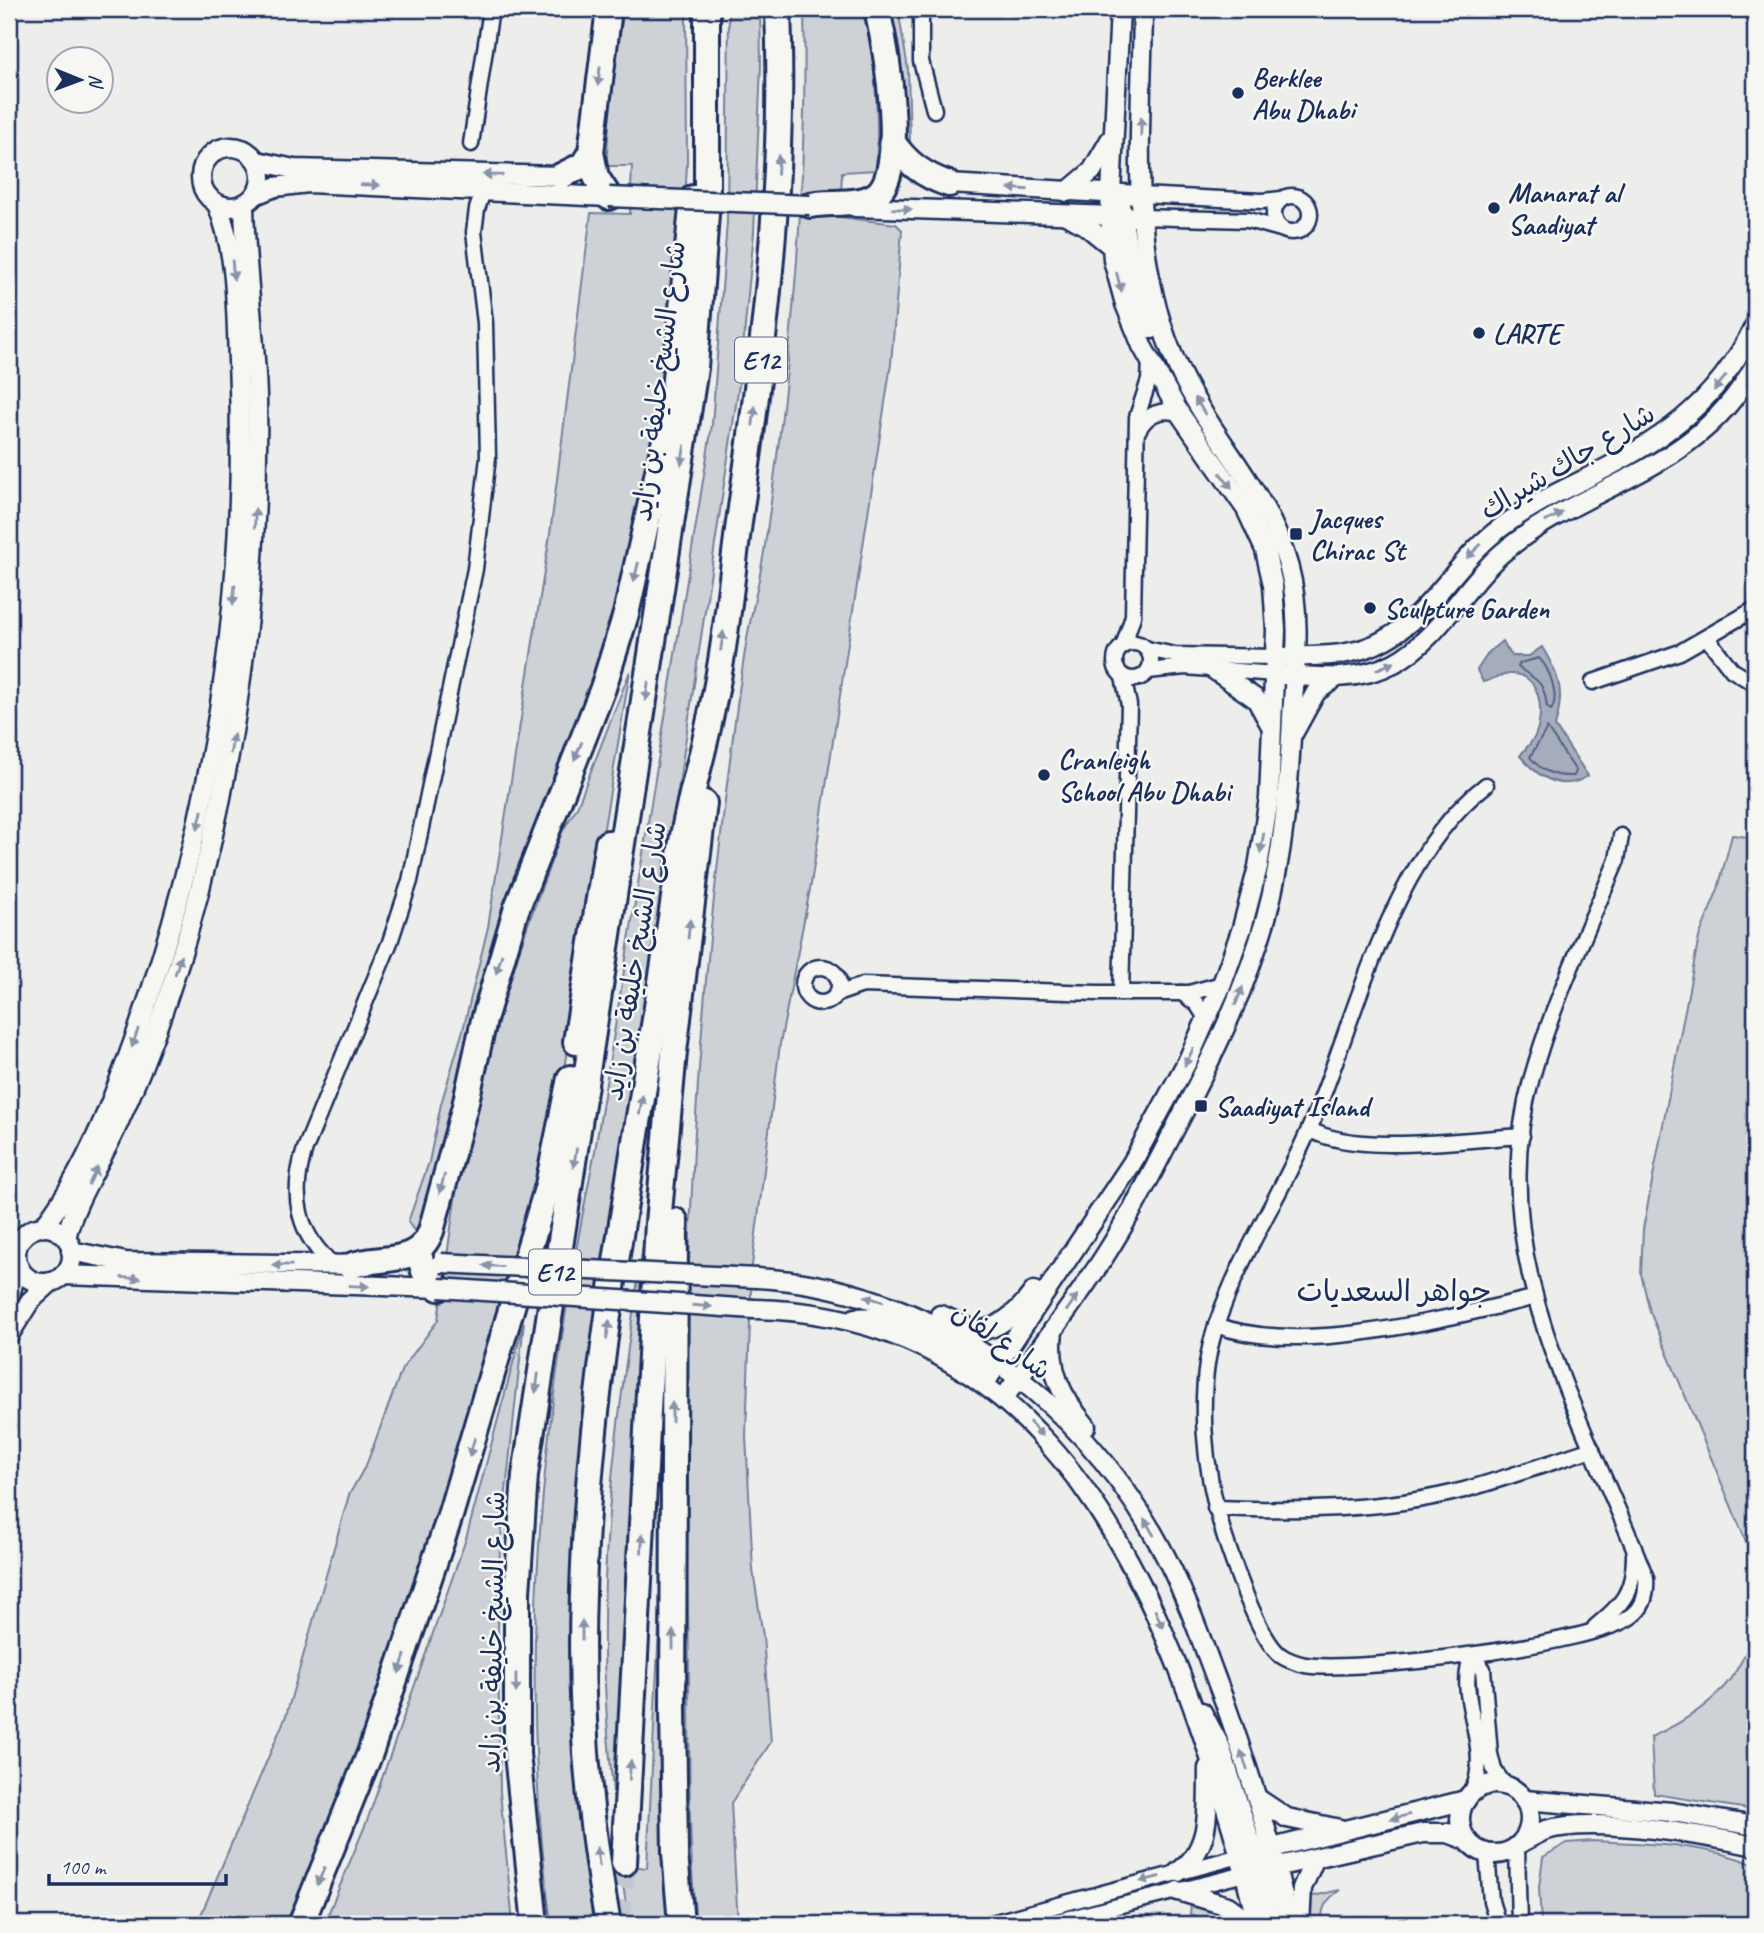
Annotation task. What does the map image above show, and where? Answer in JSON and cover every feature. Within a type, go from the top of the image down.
[{"type":"highway","points":[[609,9],[591,152],[596,177],[609,197]]},
{"type":"highway","name":"شارع الشيخ خليفة بن زايد","points":[[535,1924],[519,1796],[515,1649],[525,1475],[541,1353],[636,763],[695,368],[705,256],[707,9]]},
{"type":"highway","name":"شارع الشيخ خليفة بن زايد","points":[[608,1924],[592,1809],[584,1713],[583,1595],[591,1470],[615,1282],[685,822],[713,709],[750,449],[771,265],[779,114],[778,9]]},
{"type":"highway","points":[[810,205],[871,198],[883,189],[890,171],[892,141],[889,79],[877,9]]},
{"type":"highway","points":[[892,141],[912,165],[949,184]]},
{"type":"highway","points":[[439,1288],[427,1259],[431,1231],[466,1106],[484,1020],[516,910],[603,688],[626,614],[670,419],[680,345],[691,214],[708,143]]},
{"type":"highway","points":[[561,176],[577,171],[591,152]]},
{"type":"highway","points":[[624,1863],[658,1223],[713,709]]},
{"type":"highway","points":[[302,1924],[370,1753],[419,1613],[475,1438],[516,1285],[548,1185],[570,1083],[605,858],[618,809],[636,763]]},
{"type":"highway","points":[[681,1924],[675,1853],[672,1405],[682,997]]},
{"type":"highway","points":[[343,1266],[404,1258],[427,1259]]},
{"type":"highway","points":[[519,1796],[522,1924]]},
{"type":"street","points":[[471,144],[491,9]]},
{"type":"street","points":[[921,9],[921,61],[934,110]]},
{"type":"street","points":[[992,1373],[1146,1140],[1207,1020],[1222,984],[1242,928],[1258,867],[1269,797],[1272,734],[1297,616],[1293,584],[1274,525],[1246,473],[1199,406],[1176,363],[1160,344],[1141,302],[1129,259],[1125,215],[1111,194],[1120,9]]},
{"type":"street","points":[[1111,246],[1125,215],[1140,195],[1143,9]]},
{"type":"street","points":[[1068,192],[1099,162],[1113,130]]},
{"type":"street","points":[[561,176],[294,169],[257,161],[247,151],[234,147],[220,148],[209,156],[202,168],[201,182],[206,195],[217,204],[231,207],[275,187],[308,183],[810,205],[1248,220],[1299,231],[1311,217],[1308,204],[1291,195],[1262,201],[949,184]]},
{"type":"street","points":[[9,1335],[30,1301],[70,1264],[69,1244],[74,1214],[132,1093],[173,983],[213,839],[233,741],[250,612],[257,461],[249,200],[261,182],[257,161]]},
{"type":"street","points":[[343,1266],[316,1248],[303,1225],[297,1200],[298,1177],[305,1149],[390,942],[410,881],[426,818],[475,569],[488,457],[486,334],[474,232],[477,209],[484,189]]},
{"type":"street","points":[[1281,229],[1274,211],[1282,199]]},
{"type":"street","points":[[43,1227],[71,1185],[132,1047],[186,877],[216,735],[236,567],[240,433],[232,257],[217,204]]},
{"type":"street","points":[[1062,214],[1085,225],[1111,246],[1125,304],[1150,360],[1180,414],[1246,509],[1265,550],[1286,666],[1291,738],[1284,829],[1274,885],[1256,950],[1212,1056],[1133,1209],[1012,1387],[1036,1402],[1100,1469],[1122,1484]]},
{"type":"street","name":"شارع جاك شيراك","points":[[1146,673],[1177,666],[1213,669],[1286,666],[1370,647],[1395,634],[1475,549],[1514,517],[1636,453],[1687,418],[1728,374],[1755,325]]},
{"type":"street","points":[[1121,993],[1129,705],[1123,677],[1116,669],[1114,658],[1124,645],[1133,616],[1138,411],[1149,380],[1150,360]]},
{"type":"street","name":"شارع جاك شيراك","points":[[1145,647],[1175,655],[1286,666],[1337,677],[1383,668],[1414,650],[1472,582],[1501,554],[1534,529],[1662,461],[1690,443],[1728,405],[1754,370]]},
{"type":"street","points":[[1138,431],[1144,421],[1155,413],[1166,410],[1180,414]]},
{"type":"street","points":[[1593,682],[1652,664],[1707,638],[1755,609]]},
{"type":"street","points":[[1129,705],[1151,662],[1133,616]]},
{"type":"street","points":[[1707,638],[1732,670],[1755,684]]},
{"type":"street","points":[[1124,645],[1134,642],[1145,647]]},
{"type":"street","points":[[1284,829],[1279,797],[1286,666]]},
{"type":"street","points":[[1213,669],[1256,699],[1268,715],[1272,734]]},
{"type":"street","points":[[1123,677],[1134,680],[1146,673]]},
{"type":"street","points":[[1291,738],[1313,697],[1337,677]]},
{"type":"street","points":[[1486,785],[1462,803],[1404,887],[1382,936],[1340,1056],[1310,1129],[1240,1269],[1216,1325],[1206,1375],[1205,1434],[1216,1508],[1239,1578],[1267,1637],[1278,1653],[1289,1660],[1322,1666],[1472,1656],[1591,1630],[1628,1595],[1634,1573],[1634,1547],[1591,1449],[1533,1298],[1519,1223],[1517,1186],[1531,1080],[1550,1019],[1617,860],[1621,836]]},
{"type":"street","points":[[863,985],[823,967],[811,969],[803,986],[814,1001],[827,1002],[836,994],[863,985],[1182,993],[1222,984]]},
{"type":"street","points":[[834,972],[839,986],[836,994]]},
{"type":"street","points":[[1182,993],[1197,1004],[1207,1020]]},
{"type":"street","points":[[1310,1129],[1324,1139],[1374,1144],[1522,1136]]},
{"type":"street","points":[[9,1299],[18,1265],[16,1252],[21,1240],[30,1230],[43,1227],[56,1230],[69,1244],[126,1262],[343,1266]]},
{"type":"street","name":"شارع لفان","points":[[427,1259],[757,1278],[832,1288],[918,1315],[1098,1455],[1122,1484],[1160,1545],[1185,1599],[1257,1798],[1256,1852],[1261,1871],[1255,1924]]},
{"type":"street","points":[[18,1265],[32,1280],[57,1278]]},
{"type":"street","points":[[918,1315],[939,1315],[971,1329],[985,1329],[1015,1314],[1042,1281],[1060,1268]]},
{"type":"street","name":"شارع لفان","points":[[57,1278],[439,1288],[796,1312],[843,1320],[911,1343],[964,1368],[992,1373]]},
{"type":"street","points":[[1216,1325],[1238,1334],[1374,1332],[1533,1298]]},
{"type":"street","points":[[1053,1330],[1052,1357],[1062,1394],[1091,1434],[1098,1455]]},
{"type":"street","name":"شارع لفان","points":[[1012,1387],[1049,1443],[1107,1519],[1158,1617],[1208,1754],[1256,1852],[1261,1871],[1289,1924]]},
{"type":"street","points":[[1216,1508],[1288,1511],[1362,1507],[1462,1490],[1591,1449]]},
{"type":"street","points":[[1472,1656],[1483,1669],[1490,1754],[1494,1770],[1505,1786],[1524,1800],[1672,1812],[1755,1826]]},
{"type":"street","points":[[1467,1840],[1460,1820],[1481,1774],[1474,1712],[1465,1674],[1472,1656]]},
{"type":"street","points":[[1187,1693],[1217,1738],[1256,1852]]},
{"type":"street","points":[[1178,1872],[1191,1862],[1203,1841],[1208,1754]]},
{"type":"street","points":[[988,1924],[1469,1796],[1482,1786],[1505,1786]]},
{"type":"street","points":[[1257,1798],[1287,1818],[1347,1830]]},
{"type":"street","points":[[1519,1924],[1519,1845],[1530,1821],[1524,1800]]},
{"type":"street","points":[[1046,1924],[1423,1833],[1448,1833],[1467,1840],[1487,1854],[1497,1855],[1546,1830],[1571,1826],[1668,1831],[1755,1846]]},
{"type":"street","points":[[1487,1854],[1491,1901],[1499,1924]]},
{"type":"street","points":[[1300,1924],[1302,1888],[1315,1858]]},
{"type":"street","points":[[1261,1871],[1271,1924]]},
{"type":"street","points":[[1178,1891],[1228,1906],[1255,1924]]},
{"type":"street","points":[[1491,1901],[1518,1899]]},
{"type":"shaded area","points":[[624,9],[686,9],[687,163],[679,326],[635,550],[417,1235],[408,1222],[429,1162],[441,1104],[463,1030],[488,927],[550,534],[591,213],[630,214],[632,166],[606,166],[612,82]]},
{"type":"shaded area","points":[[729,9],[760,9],[761,65],[754,232],[740,378],[599,1316],[577,1482],[573,1576],[597,1924],[551,1924],[540,1825],[535,1728],[535,1632],[548,1440],[576,1248],[595,1151],[712,425],[727,222]]},
{"type":"shaded area","points":[[804,9],[864,9],[876,89],[876,170],[842,172],[840,217],[896,224],[902,230],[891,364],[811,884],[780,1044],[752,1265],[746,1436],[753,1570],[763,1636],[771,1742],[731,1803],[738,1924],[696,1924],[690,1808],[686,1518],[687,1325],[695,1132],[701,1036],[729,765],[748,633],[764,550],[790,340],[803,142]]},
{"type":"shaded area","points":[[889,9],[898,9],[908,69],[910,143],[903,140]]},
{"type":"shaded area","points":[[630,671],[553,1135],[439,1528],[295,1924],[197,1924],[286,1716],[349,1495],[367,1463],[402,1369],[438,1320],[458,1178],[502,1007],[527,927],[562,832],[577,807]]},
{"type":"shaded area","points":[[1732,835],[1755,838],[1755,1563],[1650,1312],[1641,1274],[1643,1229],[1699,937],[1718,889]]},
{"type":"shaded area","points":[[649,1206],[620,1857],[606,1702],[604,1594],[618,1428]]},
{"type":"shaded area","points":[[524,1322],[500,1547],[498,1630],[500,1792],[513,1924],[324,1924],[367,1821],[466,1539]]},
{"type":"shaded area","points":[[664,1527],[673,1924],[629,1924],[620,1865],[647,1868]]},
{"type":"shaded area","points":[[1755,1624],[1755,1810],[1654,1794],[1651,1737],[1688,1717],[1718,1693],[1741,1663]]},
{"type":"shaded area","points":[[1592,1841],[1696,1849],[1716,1852],[1755,1865],[1755,1924],[1541,1924],[1539,1887],[1543,1857],[1567,1843]]},
{"type":"shaded area","points":[[1340,1890],[1325,1904],[1322,1924],[1300,1924],[1295,1900]]},
{"type":"shaded area","points":[[1217,1899],[1249,1924],[1219,1924],[1190,1914],[1191,1904]]},
{"type":"water","points":[[1502,641],[1512,656],[1529,656],[1542,647],[1559,685],[1560,704],[1555,726],[1588,776],[1578,781],[1560,783],[1543,776],[1520,756],[1534,738],[1540,719],[1535,688],[1529,680],[1510,674],[1483,682],[1477,670],[1489,652]]},
{"type":"tunnel","points":[[618,1924],[624,1863]]},
{"type":"place","name":"Berklee Abu Dhabi","points":[[1238,93]]},
{"type":"place","name":"Manarat al Saadiyat","points":[[1494,208]]},
{"type":"place","name":"LARTE","points":[[1479,333]]},
{"type":"place","name":"Jacques Chirac St","points":[[1296,534]]},
{"type":"place","name":"Sculpture Garden","points":[[1370,608]]},
{"type":"place","name":"Cranleigh School Abu Dhabi","points":[[1044,775]]},
{"type":"place","name":"Saadiyat Island","points":[[1201,1106]]},
{"type":"district","name":"جواهر السعديات","points":[[1394,1291]]}]
